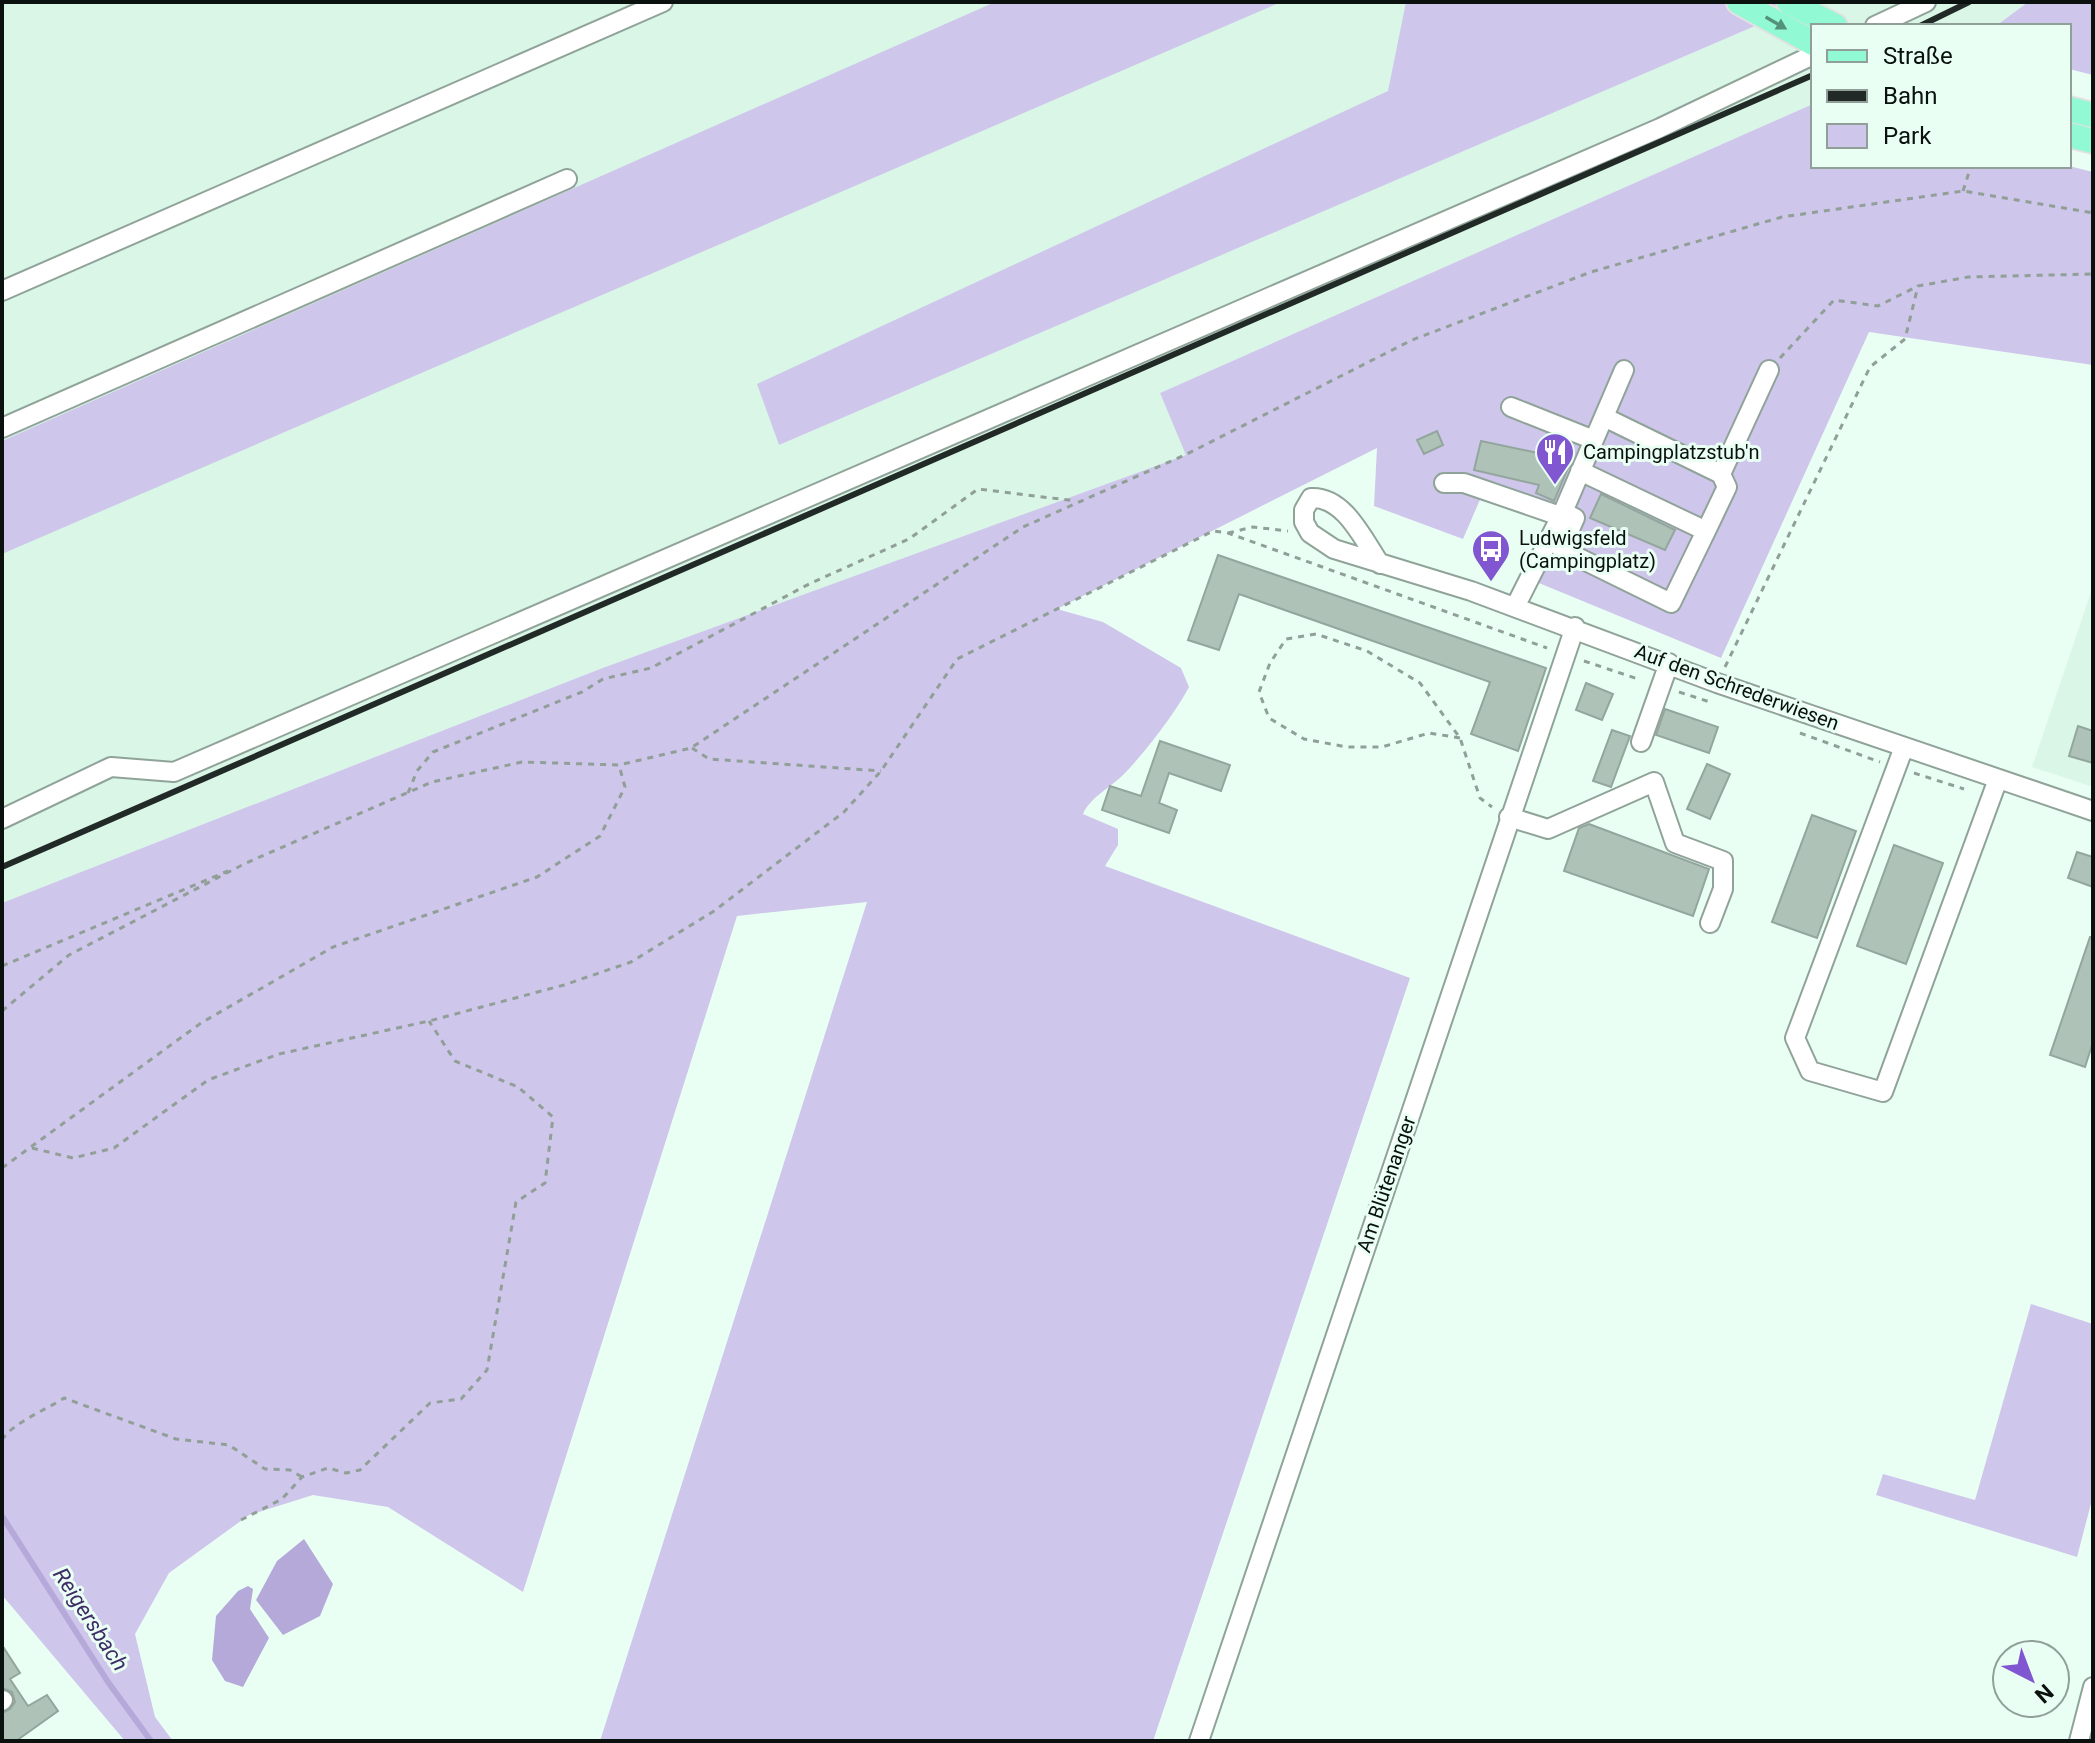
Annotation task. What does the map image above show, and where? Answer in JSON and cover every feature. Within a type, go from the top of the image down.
[{"type":"main road","points":[[1739,2],[1811,42]]},
{"type":"main road","points":[[1789,2],[1831,24]]},
{"type":"main road","points":[[2071,110],[2093,115]]},
{"type":"main road","points":[[2071,136],[2093,141]]},
{"type":"street","points":[[2,291],[663,2]]},
{"type":"street","points":[[1879,24],[1926,2]]},
{"type":"street","points":[[2,819],[111,767],[174,772],[1645,135],[1811,56]]},
{"type":"street","points":[[2,428],[567,179]]},
{"type":"street","points":[[1515,607],[1561,514],[1624,370]]},
{"type":"street","points":[[1721,474],[1769,370]]},
{"type":"street","points":[[1511,407],[1594,440]]},
{"type":"street","points":[[1444,483],[1464,483],[1575,518],[1561,549],[1671,603],[1727,487],[1721,474],[1604,417]]},
{"type":"street","points":[[1580,471],[1706,531]]},
{"type":"street","points":[[1310,533],[1304,522],[1304,510],[1311,498],[1325,497],[1338,505],[1380,564]]},
{"type":"street","name":"Auf den Schrederwiesen","points":[[1310,533],[1334,549],[1575,627],[1717,683],[1904,747],[1994,788],[2093,811]]},
{"type":"street","name":"Am Blütenanger","points":[[1199,1741],[1563,654],[1575,627]]},
{"type":"street","points":[[1641,742],[1669,663]]},
{"type":"street","points":[[1904,747],[1795,1038],[1810,1071],[1883,1092],[1994,788]]},
{"type":"street","points":[[1509,817],[1548,829],[1654,782],[1675,843],[1723,861],[1723,889],[1710,923]]},
{"type":"street","points":[[2079,1741],[2093,1687]]},
{"type":"path","points":[[1963,191],[1970,168]]},
{"type":"path","points":[[2,966],[432,782],[522,762],[619,765],[691,748],[1023,527],[1187,454],[1412,340],[1591,272],[1782,217],[1963,191],[2093,213]]},
{"type":"path","points":[[1769,370],[1834,300],[1878,306],[1918,286],[1968,277],[2093,274]]},
{"type":"path","points":[[1717,683],[1870,367],[1905,339],[1918,286]]},
{"type":"path","points":[[408,793],[417,771],[433,752],[582,692],[603,679],[651,668],[692,643],[809,584],[909,539],[978,489],[1080,502]]},
{"type":"path","points":[[1228,533],[1253,527],[1310,533]]},
{"type":"path","points":[[32,1148],[73,1158],[114,1148],[208,1080],[279,1054],[429,1021],[564,985],[631,962],[750,885],[844,812],[881,771],[957,659],[1213,531],[1228,533],[1563,654],[1714,704]]},
{"type":"path","points":[[1460,738],[1429,733],[1382,747],[1347,747],[1304,739],[1269,718],[1259,692],[1270,663],[1286,639],[1316,634],[1367,651],[1420,683],[1460,738],[1480,798],[1509,817]]},
{"type":"path","points":[[1796,731],[1896,768],[1994,788]]},
{"type":"path","points":[[691,748],[709,759],[881,771]]},
{"type":"path","points":[[2,1168],[201,1023],[333,947],[537,877],[600,836],[625,787],[619,765]]},
{"type":"path","points":[[2,1011],[69,955],[246,863]]},
{"type":"path","points":[[241,1520],[282,1499],[302,1477],[328,1468],[346,1473],[360,1470],[430,1403],[461,1399],[487,1370],[516,1202],[545,1183],[553,1117],[518,1087],[455,1061],[429,1021]]},
{"type":"path","points":[[2,1440],[8,1428],[34,1417],[64,1398],[176,1439],[229,1445],[265,1469],[290,1470],[302,1477]]},
{"type":"shaded area","points":[[2,2],[1418,2],[1426,102],[765,405],[779,445],[1811,2],[2028,2],[1999,24],[1811,24],[1811,105],[1160,393],[1187,455],[600,669],[2,903]]},
{"type":"shaded area","points":[[2093,586],[2093,787],[2032,767]]},
{"type":"shaded area","points":[[304,1539],[333,1584],[320,1616],[283,1635],[256,1600],[277,1561]]},
{"type":"shaded area","points":[[248,1586],[253,1589],[250,1609],[269,1638],[243,1687],[225,1681],[212,1660],[216,1616],[238,1591]]},
{"type":"green space","points":[[995,2],[1281,2],[2,554],[2,441]]},
{"type":"green space","points":[[1406,2],[1811,2],[779,445],[757,384],[1388,91]]},
{"type":"green space","points":[[2028,2],[2093,2],[2093,75],[2071,70],[2071,24],[1999,24]]},
{"type":"green space","points":[[1811,105],[1811,168],[2071,166],[2093,172],[2093,365],[1869,332],[1721,658],[1534,581],[1562,525],[1482,495],[1463,539],[1374,506],[1377,448],[1057,609],[1103,622],[1181,668],[1189,687],[1142,753],[1121,777],[1090,803],[1083,814],[1118,829],[1118,845],[1105,866],[1410,978],[1153,1741],[600,1741],[867,902],[737,916],[523,1592],[388,1507],[313,1495],[249,1515],[169,1573],[135,1634],[155,1717],[173,1741],[125,1741],[2,1595],[2,903],[600,669],[1186,455],[1160,393]]},
{"type":"green space","points":[[2031,1304],[2093,1324],[2093,1496],[2077,1557],[1876,1495],[1883,1474],[1975,1500]]},
{"type":"building","points":[[1437,431],[1443,445],[1424,454],[1417,440]]},
{"type":"building","points":[[1481,441],[1552,456],[1569,466],[1554,501],[1536,493],[1539,485],[1474,470]]},
{"type":"building","points":[[1601,494],[1675,530],[1665,550],[1590,518]]},
{"type":"building","points":[[1218,555],[1546,668],[1518,751],[1471,734],[1490,682],[1239,594],[1219,650],[1188,640]]},
{"type":"building","points":[[1586,683],[1613,694],[1602,720],[1576,710]]},
{"type":"building","points":[[1665,709],[1718,727],[1709,753],[1656,735]]},
{"type":"building","points":[[2078,726],[2093,731],[2093,763],[2069,756]]},
{"type":"building","points":[[1612,730],[1630,736],[1611,787],[1593,781]]},
{"type":"building","points":[[1160,741],[1230,765],[1221,791],[1169,773],[1159,803],[1177,810],[1169,833],[1102,810],[1110,786],[1141,796]]},
{"type":"building","points":[[1707,764],[1730,774],[1710,819],[1687,809]]},
{"type":"building","points":[[1812,815],[1856,831],[1817,938],[1772,922]]},
{"type":"building","points":[[1589,824],[1709,869],[1693,916],[1564,871],[1579,828]]},
{"type":"building","points":[[1894,845],[1943,863],[1906,964],[1857,946]]},
{"type":"building","points":[[2077,852],[2093,857],[2093,887],[2068,878]]},
{"type":"building","points":[[2090,937],[2093,937],[2093,1042],[2085,1067],[2050,1055]]},
{"type":"building","points":[[2,1645],[20,1673],[10,1679],[28,1706],[47,1695],[58,1711],[16,1741],[2,1741],[2,1713],[15,1702],[12,1692],[2,1688]]},
{"type":"waterway","name":"Reigersbach","points":[[2,1516],[108,1682],[151,1741]]},
{"type":"railway","points":[[1924,24],[1969,2]]},
{"type":"railway","points":[[2,867],[1811,76]]},
{"type":"place","name":"Campingplatzstub'n","points":[[1555,486]]},
{"type":"place","name":"Ludwigsfeld (Campingplatz)","points":[[1491,583]]}]
